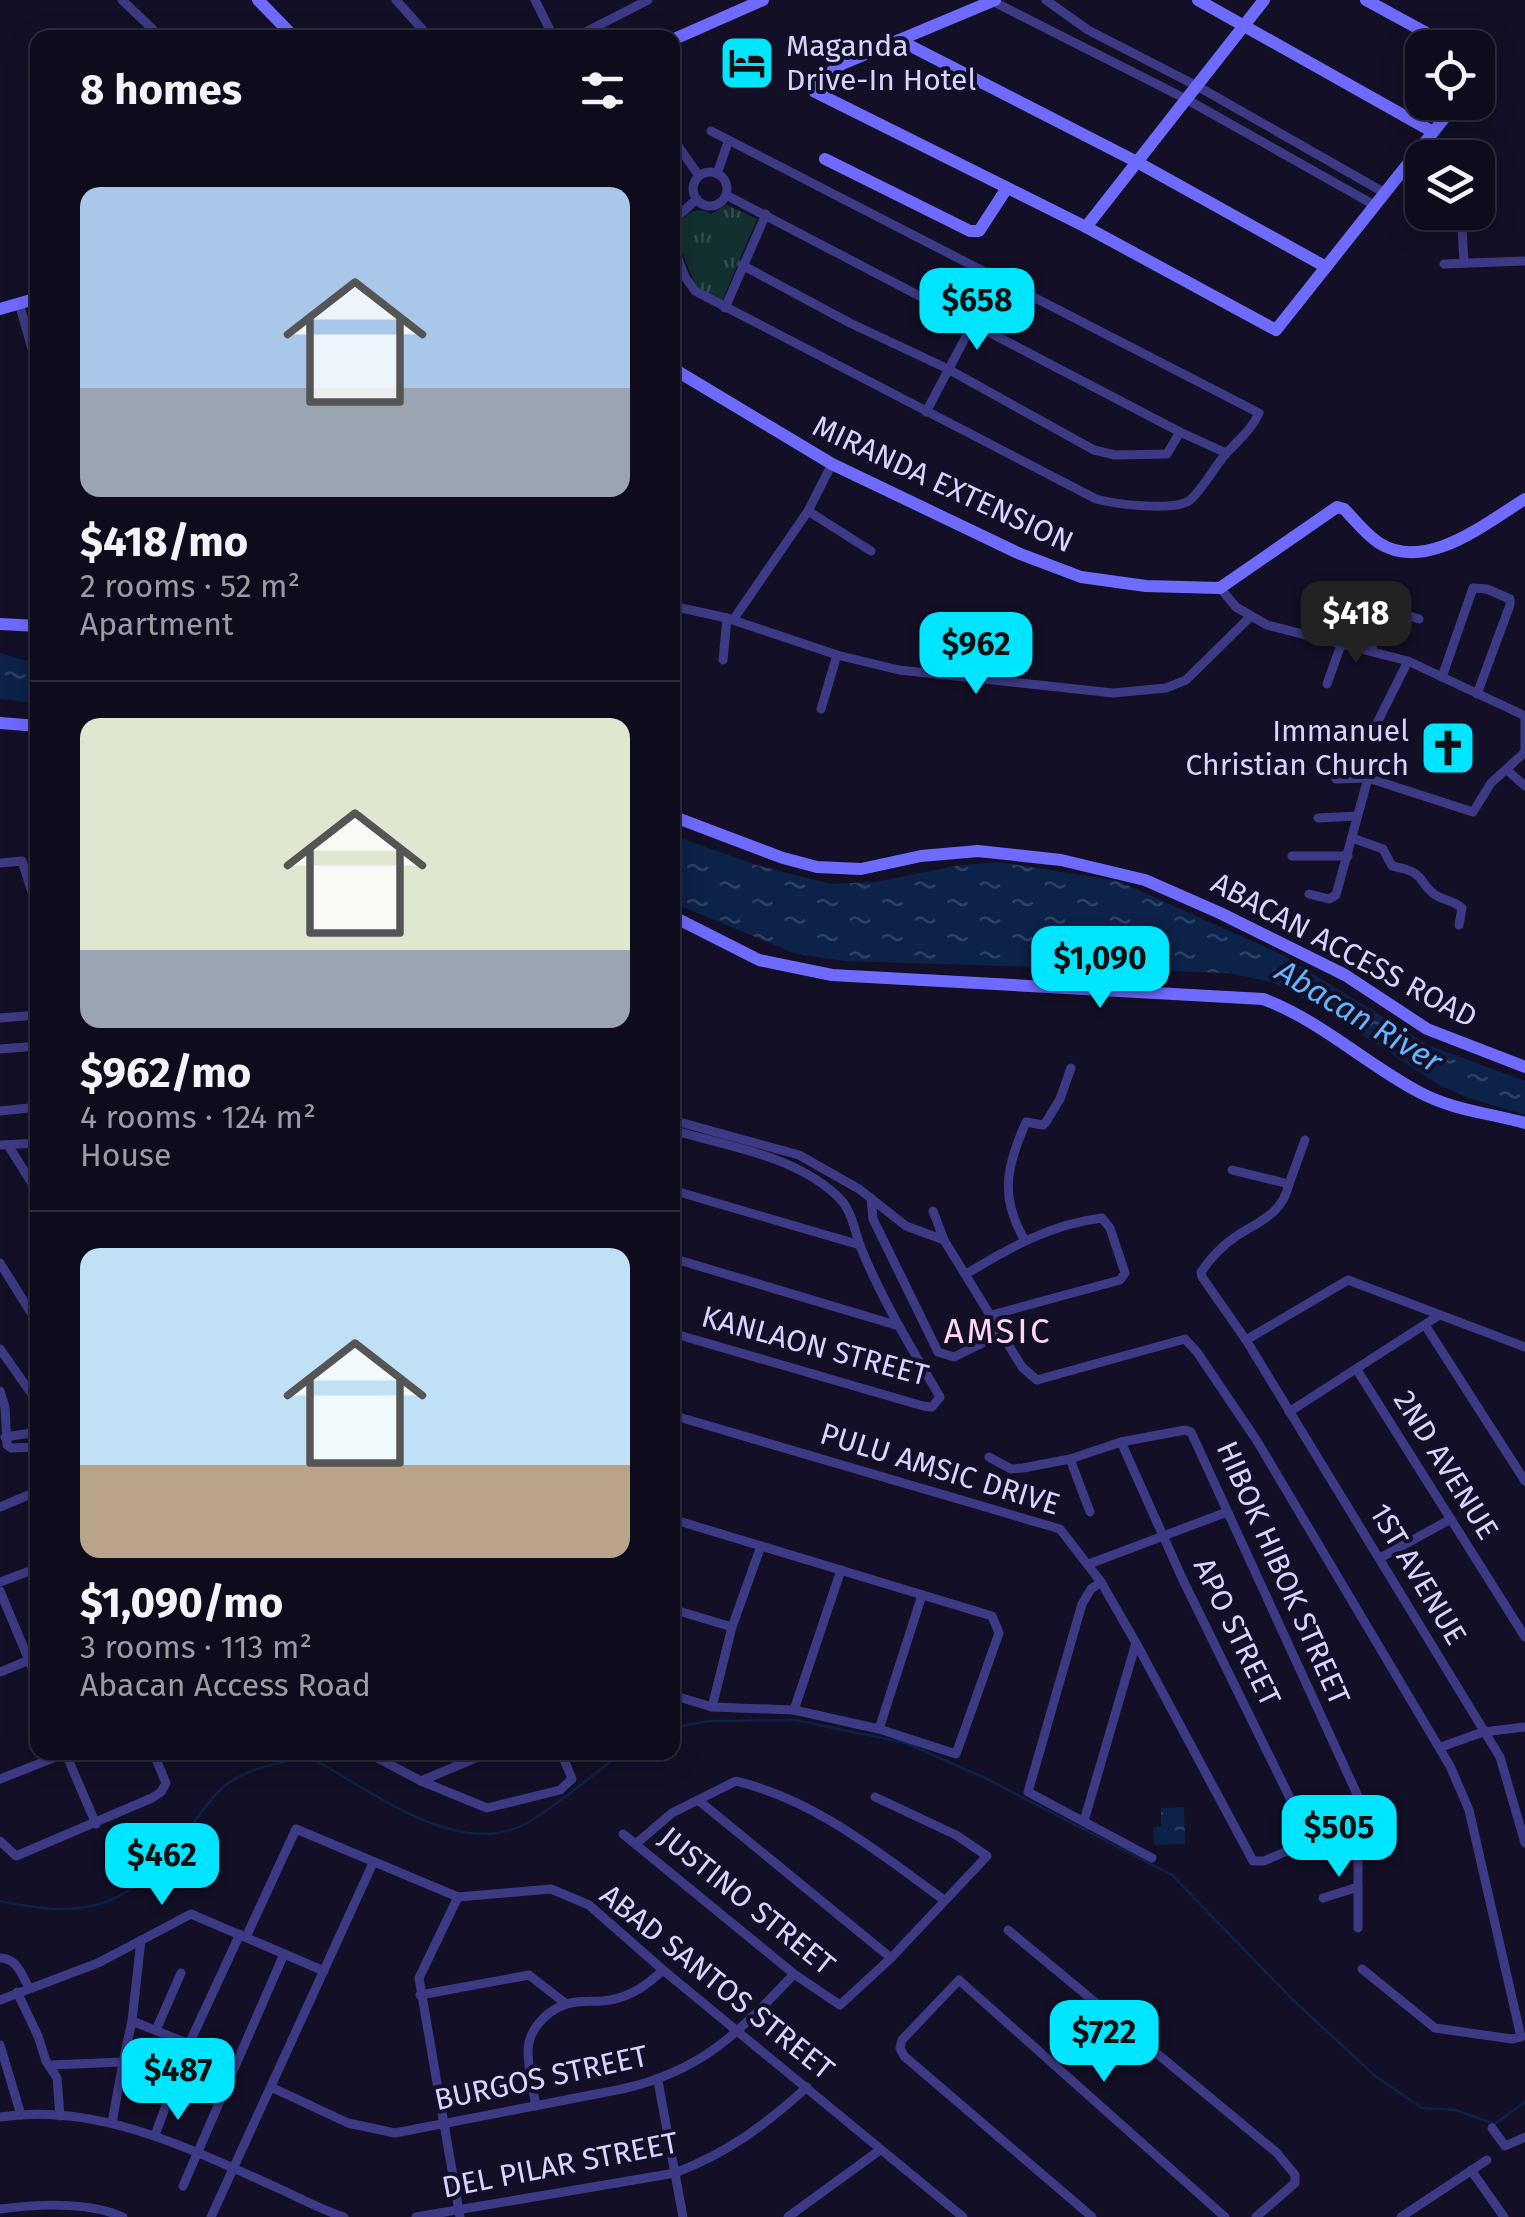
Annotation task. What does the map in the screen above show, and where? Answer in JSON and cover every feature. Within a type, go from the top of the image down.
[{"type":"street","points":[[122,0],[154,30]]},
{"type":"street","points":[[258,0],[287,30]]},
{"type":"street","points":[[396,0],[423,30]]},
{"type":"street","points":[[534,0],[550,30]]},
{"type":"street","points":[[590,30],[648,0]]},
{"type":"street","points":[[680,37],[764,0]]},
{"type":"street","points":[[1046,0],[1088,30],[1197,86],[1385,192]]},
{"type":"street","points":[[1198,0],[1433,132]]},
{"type":"street","points":[[1086,227],[1264,0]]},
{"type":"street","points":[[1366,0],[1421,30]]},
{"type":"street","points":[[1376,206],[1186,99],[983,2],[842,64],[824,77],[815,92],[1086,227],[1276,330],[1376,206],[1443,120]]},
{"type":"street","points":[[898,40],[1137,162],[1326,267]]},
{"type":"street","points":[[680,262],[690,286],[726,308],[1096,499],[1173,505],[1188,502],[1253,427],[1259,413],[711,131]]},
{"type":"street","points":[[717,174],[728,142]]},
{"type":"street","points":[[680,149],[699,176]]},
{"type":"street","points":[[824,159],[970,231],[979,231],[1007,188]]},
{"type":"street","points":[[697,200],[694,184],[708,172],[725,180],[726,195]]},
{"type":"street","points":[[697,200],[712,206],[726,195]]},
{"type":"street","points":[[726,195],[1226,454]]},
{"type":"street","points":[[680,214],[697,200]]},
{"type":"street","points":[[726,308],[766,214]]},
{"type":"street","points":[[1462,230],[1464,263]]},
{"type":"street","points":[[1444,264],[1525,261]]},
{"type":"street","points":[[742,265],[850,323],[946,368],[1094,450],[1115,455],[1167,454],[1180,432]]},
{"type":"street","points":[[926,412],[997,278]]},
{"type":"street","points":[[0,309],[30,300]]},
{"type":"street","points":[[18,303],[30,343]]},
{"type":"street","name":"MIRANDA EXTENSION","points":[[680,373],[832,464],[1048,566],[1081,576],[1146,586],[1220,588]]},
{"type":"street","points":[[723,660],[730,619],[808,511],[832,464]]},
{"type":"street","points":[[1336,779],[1368,778],[1473,812],[1491,783],[1525,752],[1524,718],[1408,661],[1267,626],[1249,618],[1220,588],[1330,510],[1344,509],[1380,544],[1416,551],[1449,545],[1525,499]]},
{"type":"street","points":[[808,511],[871,551]]},
{"type":"street","points":[[1442,678],[1473,588],[1504,594],[1510,605],[1477,694]]},
{"type":"street","points":[[680,608],[730,619],[838,655],[916,673],[1113,692],[1166,688],[1186,680],[1249,618]]},
{"type":"street","points":[[1371,650],[1388,609],[1419,619]]},
{"type":"street","points":[[0,624],[30,626]]},
{"type":"street","points":[[1326,684],[1342,642]]},
{"type":"street","points":[[821,709],[838,655]]},
{"type":"street","points":[[1376,725],[1408,661]]},
{"type":"street","points":[[0,723],[30,725]]},
{"type":"street","points":[[1507,770],[1525,786]]},
{"type":"street","points":[[1309,894],[1333,898],[1368,778]]},
{"type":"street","points":[[1318,818],[1357,816]]},
{"type":"street","name":"ABACAN ACCESS ROAD","points":[[680,819],[817,867],[862,869],[921,856],[978,851],[1061,860],[1145,880],[1345,975],[1427,1029],[1525,1066]]},
{"type":"street","points":[[1352,838],[1383,849],[1392,866],[1416,872],[1434,895],[1452,900],[1462,908],[1459,925]]},
{"type":"street","points":[[1292,856],[1348,856]]},
{"type":"street","points":[[0,863],[22,861],[30,886]]},
{"type":"street","points":[[680,920],[760,960],[832,976],[1264,1000],[1308,1022],[1438,1102],[1525,1123]]},
{"type":"street","points":[[0,1018],[30,1016]]},
{"type":"street","points":[[0,1049],[30,1047]]},
{"type":"street","points":[[1024,1239],[1010,1214],[1006,1187],[1026,1122],[1044,1125],[1060,1099],[1070,1068]]},
{"type":"street","points":[[0,1112],[30,1108]]},
{"type":"street","points":[[680,1122],[799,1154],[871,1198],[906,1226],[944,1240]]},
{"type":"street","points":[[680,1132],[786,1163],[820,1182],[848,1208],[860,1245],[899,1326]]},
{"type":"street","points":[[1232,1170],[1289,1184],[1305,1140]]},
{"type":"street","points":[[4,1145],[30,1144]]},
{"type":"street","points":[[4,1145],[30,1182]]},
{"type":"street","name":"1ST AVENUE","points":[[1289,1184],[1277,1211],[1235,1238],[1201,1272],[1500,1757],[1525,1843]]},
{"type":"street","points":[[680,1192],[860,1245]]},
{"type":"street","points":[[871,1198],[873,1219],[938,1352],[954,1357],[1003,1333]]},
{"type":"street","points":[[933,1211],[944,1240],[1022,1366],[1037,1380],[1185,1339],[1258,1441],[1441,1747],[1469,1810],[1521,2037],[1512,2040],[1435,2028],[1362,1969]]},
{"type":"street","points":[[966,1274],[1024,1239],[1085,1220],[1102,1218],[1110,1228],[1125,1274],[1120,1280],[992,1314]]},
{"type":"street","points":[[680,1260],[899,1326]]},
{"type":"street","points":[[0,1263],[30,1311]]},
{"type":"street","points":[[1246,1340],[1348,1280],[1525,1347]]},
{"type":"street","points":[[1289,1412],[1438,1316]]},
{"type":"street","points":[[1425,1325],[1525,1481]]},
{"type":"street","name":"KANLAON STREET","points":[[680,1334],[932,1407],[940,1397],[899,1326]]},
{"type":"street","points":[[0,1349],[30,1392]]},
{"type":"street","name":"2ND AVENUE","points":[[1357,1370],[1525,1637]]},
{"type":"street","points":[[0,1391],[5,1407],[5,1437],[11,1448],[30,1447]]},
{"type":"street","name":"PULU AMSIC DRIVE","points":[[680,1416],[1065,1532],[1101,1582],[1136,1642],[1252,1861],[1264,1861],[1311,1841]]},
{"type":"street","name":"HIBOK HIBOK STREET","points":[[990,1457],[1011,1469],[1070,1459],[1122,1442],[1192,1432],[1367,1816],[1346,1827]]},
{"type":"street","points":[[5,1437],[30,1433]]},
{"type":"street","name":"APO STREET","points":[[1122,1442],[1311,1841]]},
{"type":"street","points":[[1070,1459],[1090,1512]]},
{"type":"street","points":[[0,1507],[30,1494]]},
{"type":"street","points":[[1089,1564],[1227,1512]]},
{"type":"street","points":[[1380,1558],[1451,1518]]},
{"type":"street","points":[[680,1521],[992,1616],[999,1633],[956,1754],[878,1729],[794,1710],[712,1707],[680,1697]]},
{"type":"street","points":[[712,1707],[732,1626],[761,1546]]},
{"type":"street","points":[[794,1710],[841,1570]]},
{"type":"street","points":[[0,1582],[30,1571]]},
{"type":"street","points":[[1101,1582],[1082,1604],[1028,1792],[1152,1858]]},
{"type":"street","points":[[0,1591],[29,1660],[0,1672]]},
{"type":"street","points":[[878,1729],[922,1595]]},
{"type":"street","points":[[680,1611],[732,1626]]},
{"type":"street","points":[[1084,1822],[1136,1642]]},
{"type":"street","points":[[1441,1747],[1483,1732],[1525,1727]]},
{"type":"street","points":[[0,1779],[48,1760]]},
{"type":"street","points":[[68,1760],[96,1824]]},
{"type":"street","points":[[0,1842],[16,1856],[96,1824],[161,1792],[166,1782],[156,1760]]},
{"type":"street","points":[[381,1760],[487,1808],[560,1790],[572,1778],[564,1760]]},
{"type":"street","points":[[421,1781],[471,1760]]},
{"type":"street","points":[[637,1843],[653,1827],[736,1782],[799,1801],[944,1900]]},
{"type":"street","points":[[698,1800],[890,1958],[987,1856],[956,1835],[876,1797]]},
{"type":"street","points":[[1311,1841],[1346,1827],[1358,1853],[1358,1928]]},
{"type":"street","name":"ABAD SANTOS STREET","points":[[243,1935],[296,1830],[458,1897],[560,1890],[589,1904],[954,2215]]},
{"type":"street","name":"JUSTINO STREET","points":[[624,1834],[794,1974],[840,2005],[890,1958]]},
{"type":"street","points":[[211,2217],[373,1863]]},
{"type":"street","points":[[1323,1898],[1358,1887]]},
{"type":"street","points":[[458,1897],[419,1978],[459,2214]]},
{"type":"street","points":[[0,2000],[98,1962],[191,1914],[324,1971]]},
{"type":"street","points":[[1008,1930],[1276,2153],[1295,2175],[1295,2183],[1256,2217]]},
{"type":"street","points":[[155,2135],[189,2044],[243,1935]]},
{"type":"street","points":[[112,2123],[132,2021],[141,1940]]},
{"type":"street","points":[[183,2186],[284,1954]]},
{"type":"street","points":[[0,1958],[15,1963],[29,1988]]},
{"type":"street","points":[[536,2106],[528,2049],[530,2036],[546,2015],[565,2004],[611,2000],[629,1994],[663,1970]]},
{"type":"street","points":[[156,2030],[180,1973]]},
{"type":"street","name":"BURGOS STREET","points":[[271,2088],[372,2131],[395,2133],[658,2082],[689,2067],[740,2030],[794,1974]]},
{"type":"street","points":[[420,1995],[529,1975],[565,2004]]},
{"type":"street","points":[[1092,2217],[904,2056],[902,2040],[959,1980],[1224,2217]]},
{"type":"street","points":[[18,1992],[57,2078],[60,2116]]},
{"type":"street","points":[[132,2021],[189,2044]]},
{"type":"street","points":[[0,2046],[21,2115]]},
{"type":"street","points":[[50,2066],[123,2063],[178,2073]]},
{"type":"street","points":[[658,2082],[683,2217]]},
{"type":"street","name":"DEL PILAR STREET","points":[[416,2217],[459,2214],[674,2173],[713,2158],[748,2138],[807,2088]]},
{"type":"street","points":[[0,2117],[60,2116],[112,2123],[155,2135],[344,2217]]},
{"type":"street","points":[[1492,2128],[1505,2146],[1525,2137]]},
{"type":"street","points":[[788,2217],[880,2150]]},
{"type":"street","points":[[1402,2217],[1487,2160]]},
{"type":"street","points":[[1472,2170],[1504,2217]]},
{"type":"street","points":[[0,2208],[63,2206],[113,2212],[123,2217]]},
{"type":"green space","points":[[727,205],[757,219],[722,301],[697,289],[680,248],[680,221],[700,210],[711,214]]},
{"type":"water","points":[[0,653],[30,662],[30,702],[0,699]]},
{"type":"water","name":"Abacan River","points":[[680,838],[756,865],[831,884],[875,882],[961,865],[999,862],[1118,881],[1283,955],[1428,1045],[1525,1081],[1525,1115],[1439,1085],[1326,1011],[1272,982],[1227,973],[845,961],[797,954],[680,906]]},
{"type":"water","points":[[1184,1807],[1185,1844],[1154,1845],[1153,1827],[1161,1826],[1161,1808]]},
{"type":"waterway","points":[[680,1726],[708,1721],[795,1720],[906,1743],[985,1778],[1172,1875],[1292,1999],[1375,2076],[1422,2108],[1455,2110],[1495,2124],[1525,2102]]},
{"type":"waterway","points":[[0,1901],[52,1909],[96,1905],[116,1898],[154,1870],[231,1781],[294,1760]]},
{"type":"waterway","points":[[314,1760],[415,1817],[474,1834],[502,1832],[529,1822],[613,1760]]},
{"type":"place","name":"Maganda Drive-In Hotel","points":[[747,63]]},
{"type":"place","name":"Immanuel Christian Church","points":[[1448,748]]},
{"type":"district","name":"AMSIC","points":[[998,1331]]}]
